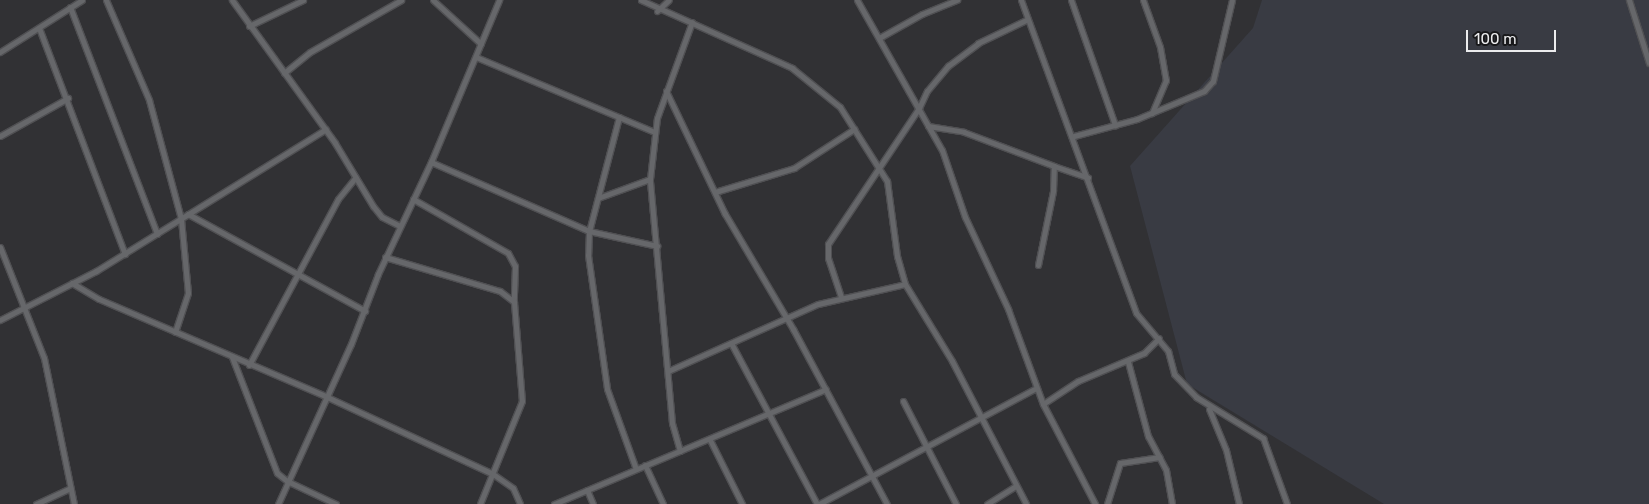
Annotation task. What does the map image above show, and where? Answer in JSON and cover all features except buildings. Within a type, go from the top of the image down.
[{"type":"street","points":[[0,52],[82,0]]},
{"type":"street","points":[[106,0],[149,100],[181,219],[188,293],[175,332]]},
{"type":"street","points":[[232,0],[326,128],[382,217],[400,226]]},
{"type":"street","points":[[250,26],[302,0]]},
{"type":"street","points":[[284,73],[310,52],[401,0]]},
{"type":"street","points":[[433,0],[481,44]]},
{"type":"street","points":[[278,504],[325,396],[365,311],[386,257],[431,162],[499,0]]},
{"type":"street","points":[[641,0],[657,11],[692,22],[792,68],[830,97],[881,168],[891,196],[897,256],[906,284],[952,360],[978,417],[1026,504]]},
{"type":"street","points":[[657,11],[669,0]]},
{"type":"street","points":[[857,0],[920,108],[942,150],[969,226],[1008,309],[1036,388],[1095,504]]},
{"type":"street","points":[[879,38],[922,14],[957,0]]},
{"type":"street","points":[[1021,0],[1074,136],[1136,313],[1168,351],[1174,374],[1209,408],[1262,438],[1287,504]]},
{"type":"street","points":[[1071,0],[1115,125]]},
{"type":"street","points":[[1143,0],[1160,47],[1166,80],[1162,98],[1152,113]]},
{"type":"street","points":[[1074,136],[1115,125],[1186,101],[1214,81],[1232,0]]},
{"type":"street","points":[[1629,0],[1648,63]]},
{"type":"street","points":[[70,7],[157,234]]},
{"type":"street","points":[[841,297],[828,258],[828,244],[849,208],[881,168],[920,108],[927,91],[948,66],[978,43],[1028,19]]},
{"type":"street","points":[[680,451],[672,423],[658,246],[650,179],[654,132],[666,91],[692,22]]},
{"type":"street","points":[[39,28],[68,98],[124,254]]},
{"type":"street","points":[[476,57],[654,132]]},
{"type":"street","points":[[666,91],[715,192],[787,318],[887,504]]},
{"type":"street","points":[[0,136],[68,98]]},
{"type":"street","points":[[619,117],[589,231],[588,255],[607,389],[636,469]]},
{"type":"street","points":[[928,126],[992,141],[1088,178]]},
{"type":"street","points":[[0,320],[27,308],[124,254],[326,128]]},
{"type":"street","points":[[715,192],[794,168],[854,129]]},
{"type":"street","points":[[431,162],[589,231],[658,246]]},
{"type":"street","points":[[1038,265],[1053,191],[1054,166]]},
{"type":"street","points":[[249,365],[295,276],[338,199],[356,177]]},
{"type":"street","points":[[598,198],[650,179]]},
{"type":"street","points":[[413,199],[508,253],[515,266],[514,302],[522,401],[480,504]]},
{"type":"street","points":[[188,214],[252,247],[295,276],[365,311]]},
{"type":"street","points":[[0,247],[27,308],[44,358],[74,504]]},
{"type":"street","points":[[386,257],[500,292],[514,302]]},
{"type":"street","points":[[72,284],[249,365],[325,396],[493,474],[513,488],[520,504]]},
{"type":"street","points":[[668,371],[787,318],[841,297],[906,284]]},
{"type":"street","points":[[1043,404],[1078,381],[1128,362],[1159,338]]},
{"type":"street","points":[[731,343],[818,504],[872,476],[925,445],[1036,388]]},
{"type":"street","points":[[232,357],[270,461],[287,481],[336,504]]},
{"type":"street","points":[[1128,362],[1148,436],[1160,456],[1172,504]]},
{"type":"street","points":[[554,504],[645,465],[771,416],[826,390]]},
{"type":"street","points":[[903,401],[956,504]]},
{"type":"street","points":[[1209,408],[1226,450],[1238,504]]},
{"type":"street","points":[[710,440],[742,504]]},
{"type":"street","points":[[1107,504],[1120,463],[1160,456]]},
{"type":"street","points":[[645,465],[663,504]]},
{"type":"street","points":[[987,504],[1016,486]]},
{"type":"street","points":[[36,504],[71,488]]},
{"type":"street","points":[[587,490],[593,504]]},
{"type":"shaded area","points":[[1262,0],[1649,0],[1649,504],[1384,504],[1187,384],[1130,166],[1253,28]]}]
